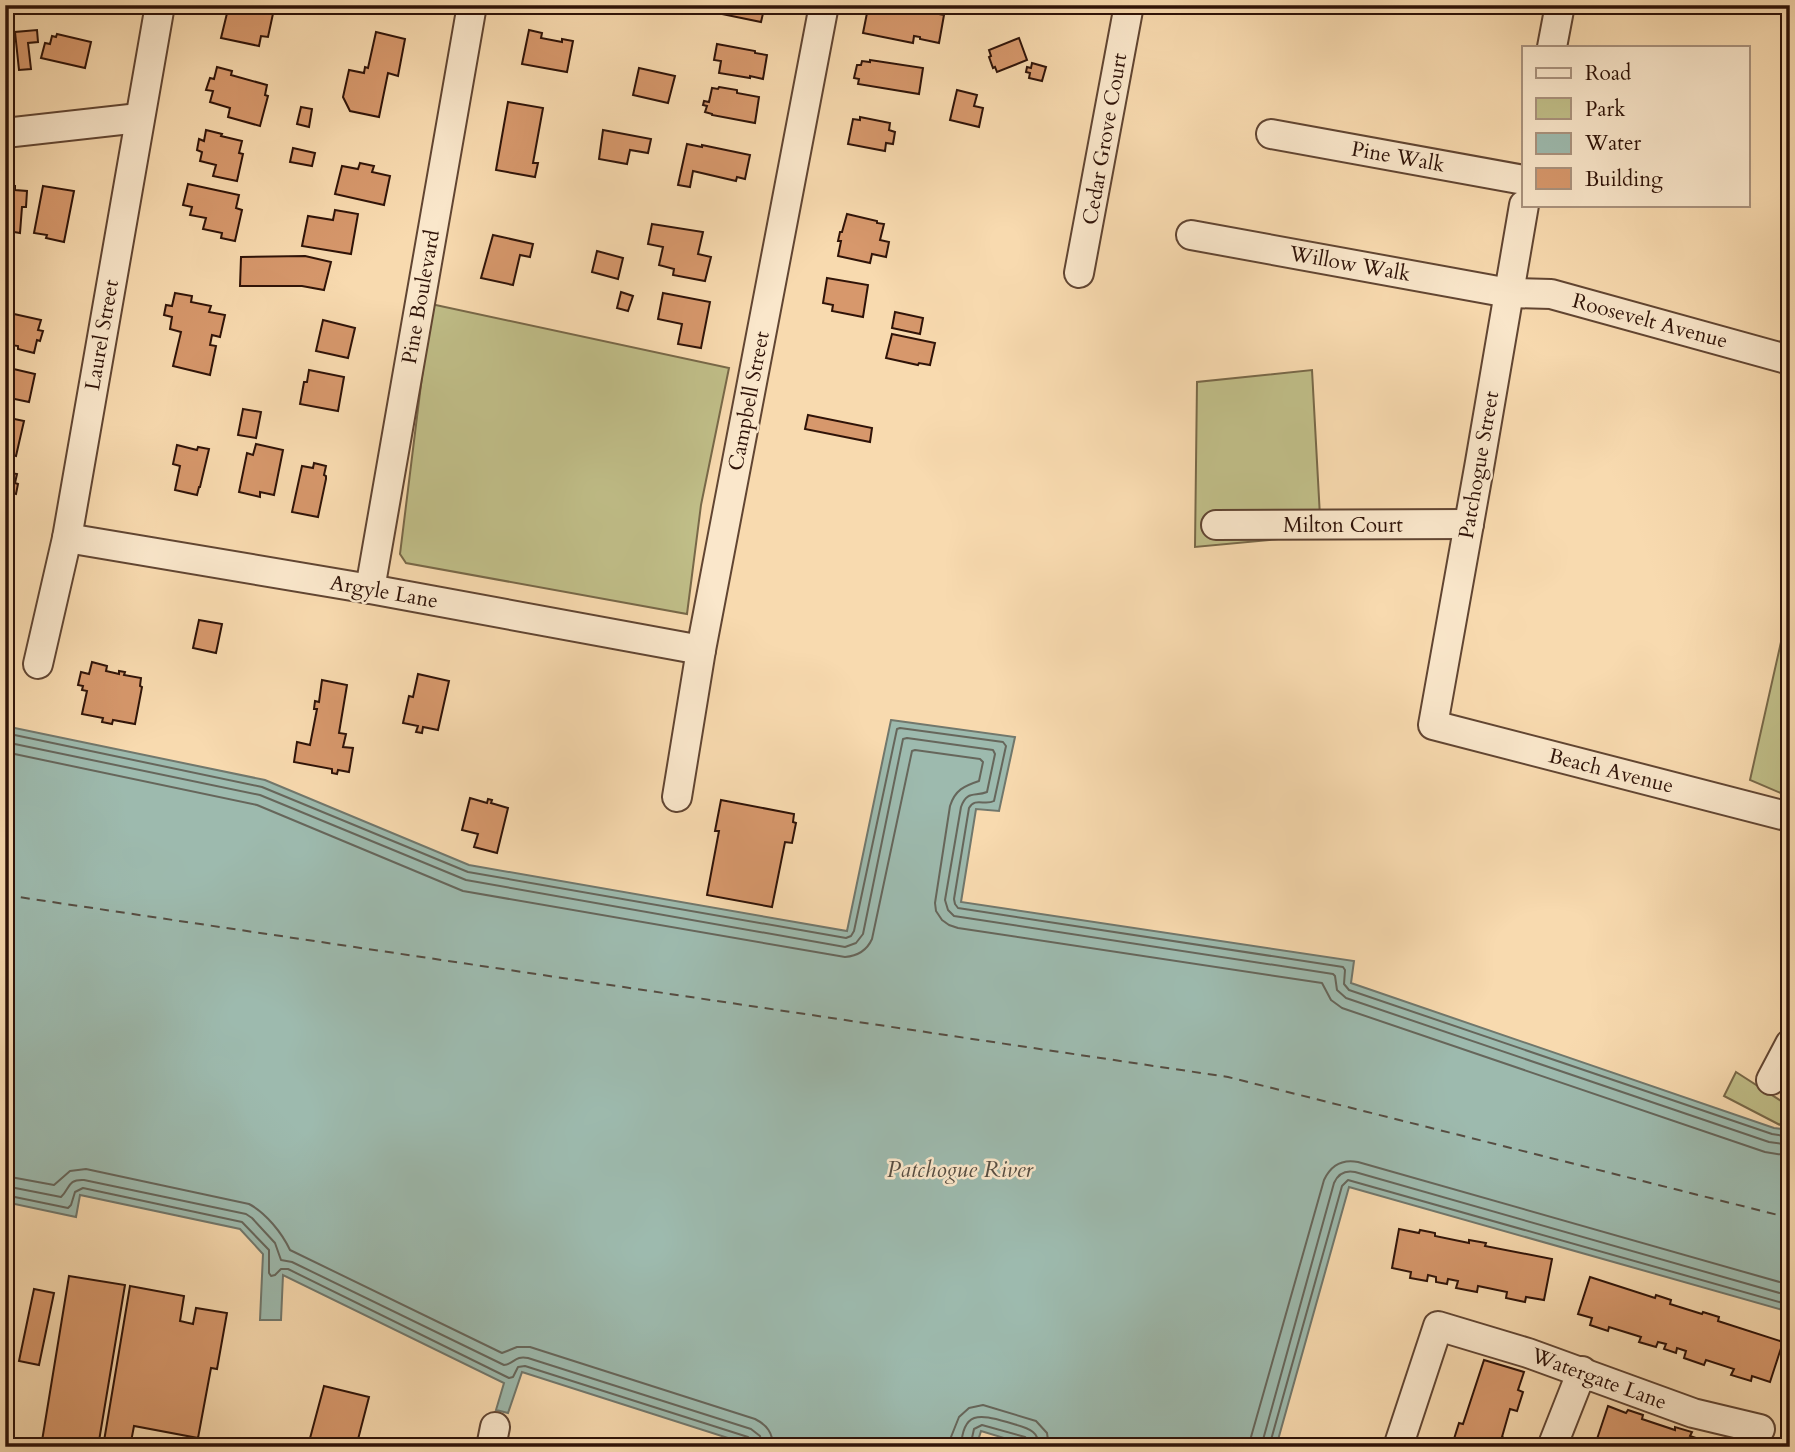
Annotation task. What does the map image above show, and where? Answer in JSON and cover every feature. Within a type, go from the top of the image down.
[{"type":"street","name":"Laurel Street","points":[[38,664],[67,538],[160,5]]},
{"type":"street","name":"Pine Boulevard","points":[[370,589],[472,5]]},
{"type":"street","name":"Campbell Street","points":[[677,797],[701,650],[824,5]]},
{"type":"street","name":"Cedar Grove Court","points":[[1079,273],[1129,5]]},
{"type":"street","points":[[1552,46],[1560,5]]},
{"type":"street","points":[[5,132],[139,118]]},
{"type":"street","name":"Pine Walk","points":[[1272,134],[1522,180]]},
{"type":"street","name":"Patchogue Street","points":[[1433,725],[1524,206]]},
{"type":"street","name":"Willow Walk","points":[[1191,235],[1509,293]]},
{"type":"street","name":"Roosevelt Avenue","points":[[1509,293],[1551,294],[1790,360]]},
{"type":"street","name":"Milton Court","points":[[1216,525],[1469,524]]},
{"type":"street","name":"Argyle Lane","points":[[67,538],[370,589],[701,650]]},
{"type":"street","name":"Beach Avenue","points":[[1433,725],[1790,817]]},
{"type":"street","points":[[1770,1080],[1790,1044]]},
{"type":"street","name":"Watergate Lane","points":[[1398,1447],[1438,1326],[1582,1371],[1693,1413],[1760,1429]]},
{"type":"street","points":[[1552,1447],[1582,1371]]},
{"type":"green space","points":[[431,304],[729,368],[701,505],[687,614],[406,563],[400,554]]},
{"type":"green space","points":[[1312,370],[1321,535],[1195,547],[1197,382]]},
{"type":"green space","points":[[1790,602],[1790,797],[1750,780]]},
{"type":"green space","points":[[1736,1072],[1789,1106],[1780,1125],[1724,1096]]},
{"type":"water","name":"Patchogue River","points":[[891,720],[1015,737],[999,811],[976,809],[961,902],[1354,961],[1351,983],[1774,1128],[1790,1130],[1790,1312],[1349,1187],[1276,1447],[1034,1447],[981,1431],[976,1447],[756,1447],[522,1372],[508,1413],[496,1410],[504,1383],[283,1275],[281,1320],[260,1320],[263,1254],[240,1229],[80,1195],[76,1217],[5,1202],[5,726],[265,780],[469,865],[847,931]]},
{"type":"building","points":[[229,5],[264,5],[263,7],[274,9],[268,37],[261,36],[259,46],[221,38]]},
{"type":"building","points":[[715,5],[765,5],[761,22],[717,13],[718,8]]},
{"type":"building","points":[[903,7],[944,15],[939,43],[914,36],[913,43],[863,33],[868,8],[902,12]]},
{"type":"building","points":[[37,30],[38,42],[28,43],[31,69],[19,70],[15,32]]},
{"type":"building","points":[[529,30],[542,33],[541,38],[573,41],[567,72],[522,64]]},
{"type":"building","points":[[376,32],[405,39],[398,76],[388,73],[379,117],[350,111],[343,97],[349,70],[364,73],[365,67],[368,68]]},
{"type":"building","points":[[57,34],[91,42],[85,68],[41,58],[45,43],[50,44],[52,36],[56,37]]},
{"type":"building","points":[[1019,38],[1027,60],[997,72],[989,57],[989,50]]},
{"type":"building","points":[[717,44],[767,55],[763,79],[719,73],[721,61],[714,60]]},
{"type":"building","points":[[870,60],[923,68],[919,94],[858,84],[859,79],[854,78],[857,65]]},
{"type":"building","points":[[1032,63],[1046,67],[1042,81],[1029,78],[1027,67],[1031,68]]},
{"type":"building","points":[[217,67],[232,71],[231,75],[267,85],[265,95],[268,96],[260,126],[228,117],[230,108],[210,102],[213,91],[206,90],[210,78],[214,79]]},
{"type":"building","points":[[639,68],[675,76],[668,103],[633,95]]},
{"type":"building","points":[[719,87],[759,97],[755,123],[705,112],[707,106],[703,105],[704,101],[709,102],[712,88]]},
{"type":"building","points":[[957,90],[977,95],[974,106],[983,108],[979,127],[950,120]]},
{"type":"building","points":[[508,102],[543,108],[533,163],[538,163],[535,177],[496,170]]},
{"type":"building","points":[[301,107],[312,109],[309,127],[297,124]]},
{"type":"building","points":[[860,117],[890,123],[889,130],[895,132],[893,144],[886,143],[885,151],[848,144],[853,119],[860,120]]},
{"type":"building","points":[[206,130],[242,141],[239,153],[243,154],[237,181],[213,176],[216,165],[200,161],[202,152],[197,150],[199,139],[204,141]]},
{"type":"building","points":[[603,130],[651,139],[648,153],[630,150],[627,164],[599,159]]},
{"type":"building","points":[[687,144],[750,155],[745,179],[737,177],[736,181],[693,171],[690,187],[678,185]]},
{"type":"building","points":[[293,148],[315,153],[312,166],[290,162]]},
{"type":"building","points":[[360,163],[374,166],[372,172],[390,176],[384,205],[335,194],[342,166],[358,169]]},
{"type":"building","points":[[188,184],[239,195],[236,208],[242,210],[235,241],[221,238],[222,233],[203,229],[206,218],[190,215],[192,207],[183,205]]},
{"type":"building","points":[[5,185],[15,186],[15,190],[27,191],[26,207],[22,207],[20,233],[8,231],[8,227],[5,227]]},
{"type":"building","points":[[43,186],[74,191],[64,242],[34,233]]},
{"type":"building","points":[[335,210],[358,214],[351,254],[302,246],[308,216],[333,220]]},
{"type":"building","points":[[847,214],[884,224],[880,240],[889,242],[886,257],[872,254],[870,263],[838,256],[841,241],[838,241]]},
{"type":"building","points":[[652,224],[703,232],[698,254],[711,257],[705,281],[673,275],[674,269],[659,265],[663,247],[648,244]]},
{"type":"building","points":[[493,235],[533,244],[530,257],[520,255],[513,285],[481,278]]},
{"type":"building","points":[[597,251],[623,258],[618,279],[592,272]]},
{"type":"building","points":[[305,256],[331,262],[324,290],[302,286],[240,286],[241,257]]},
{"type":"building","points":[[827,278],[868,285],[863,317],[832,311],[833,305],[823,303]]},
{"type":"building","points":[[621,292],[633,296],[628,311],[617,308]]},
{"type":"building","points":[[175,293],[192,296],[191,302],[211,306],[209,312],[225,315],[220,337],[212,335],[210,345],[216,346],[210,375],[173,366],[181,332],[170,329],[172,317],[164,315],[166,305],[172,306]]},
{"type":"building","points":[[663,293],[710,302],[701,348],[678,344],[682,324],[658,319]]},
{"type":"building","points":[[5,312],[41,320],[38,330],[43,331],[40,341],[37,340],[34,353],[5,344]]},
{"type":"building","points":[[895,312],[923,318],[920,334],[892,328]]},
{"type":"building","points":[[323,320],[355,328],[348,358],[316,351]]},
{"type":"building","points":[[892,334],[935,343],[930,365],[886,358]]},
{"type":"building","points":[[5,367],[35,374],[29,402],[5,397]]},
{"type":"building","points":[[309,370],[344,377],[338,411],[300,404]]},
{"type":"building","points":[[243,409],[261,412],[256,438],[238,435]]},
{"type":"building","points":[[808,415],[872,428],[870,442],[805,429]]},
{"type":"building","points":[[5,417],[24,421],[16,456],[5,453]]},
{"type":"building","points":[[256,444],[283,450],[274,495],[260,492],[260,497],[239,492],[247,453],[253,455]]},
{"type":"building","points":[[177,445],[197,450],[198,447],[209,449],[197,495],[175,490],[180,466],[173,464]]},
{"type":"building","points":[[314,463],[326,466],[318,517],[292,512],[302,466],[313,468]]},
{"type":"building","points":[[5,472],[17,474],[16,494],[13,493],[11,504],[5,503]]},
{"type":"building","points":[[199,620],[222,624],[216,653],[193,648]]},
{"type":"building","points":[[92,662],[107,666],[106,671],[119,674],[119,671],[125,672],[124,675],[141,678],[142,687],[135,724],[113,720],[112,724],[102,722],[103,718],[82,714],[87,691],[78,685],[81,672],[89,674]]},
{"type":"building","points":[[418,674],[449,681],[438,730],[423,727],[422,733],[416,732],[418,726],[403,723],[409,696],[413,697]]},
{"type":"building","points":[[322,680],[347,685],[339,733],[346,734],[343,747],[353,748],[349,772],[338,770],[337,774],[332,773],[332,769],[294,762],[297,742],[310,745],[317,709],[314,709],[315,701],[319,702]]},
{"type":"building","points":[[470,798],[487,803],[488,799],[492,800],[491,803],[508,808],[497,853],[474,847],[478,834],[462,830]]},
{"type":"building","points":[[721,800],[794,814],[793,822],[796,823],[792,843],[785,842],[772,907],[707,895],[719,831],[715,831]]},
{"type":"building","points":[[1399,1229],[1419,1233],[1420,1230],[1435,1233],[1435,1236],[1469,1243],[1469,1240],[1486,1243],[1485,1246],[1552,1259],[1544,1300],[1526,1297],[1525,1302],[1506,1298],[1507,1292],[1478,1286],[1477,1292],[1456,1288],[1458,1281],[1448,1279],[1447,1284],[1436,1282],[1436,1277],[1428,1275],[1427,1281],[1410,1278],[1411,1272],[1392,1268]]},
{"type":"building","points":[[69,1276],[125,1285],[98,1447],[41,1447]]},
{"type":"building","points":[[1590,1277],[1655,1298],[1656,1295],[1671,1300],[1670,1304],[1719,1317],[1718,1321],[1783,1342],[1770,1382],[1752,1376],[1751,1381],[1731,1375],[1734,1369],[1706,1360],[1704,1365],[1684,1358],[1686,1351],[1677,1348],[1676,1353],[1664,1349],[1666,1344],[1658,1342],[1656,1347],[1639,1342],[1641,1337],[1609,1327],[1608,1331],[1590,1325],[1592,1318],[1578,1314]]},
{"type":"building","points":[[130,1286],[184,1296],[180,1321],[193,1324],[196,1308],[227,1313],[217,1369],[211,1368],[198,1438],[134,1426],[130,1447],[103,1447]]},
{"type":"building","points":[[34,1289],[54,1293],[39,1365],[19,1361]]},
{"type":"building","points":[[1484,1360],[1524,1372],[1518,1390],[1523,1392],[1517,1411],[1510,1409],[1502,1437],[1506,1439],[1504,1447],[1454,1447],[1459,1423],[1463,1424]]},
{"type":"building","points":[[324,1386],[369,1397],[356,1447],[329,1447],[309,1442]]},
{"type":"building","points":[[1608,1406],[1626,1413],[1628,1410],[1643,1415],[1642,1419],[1675,1430],[1675,1427],[1692,1432],[1690,1436],[1722,1447],[1595,1445]]},
{"type":"ferry route","points":[[5,895],[1228,1077],[1790,1218]]}]
